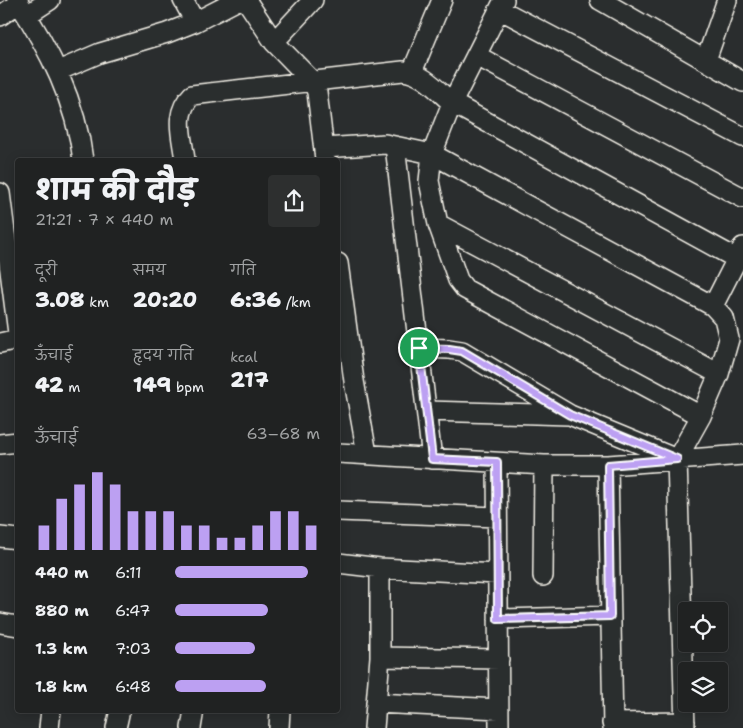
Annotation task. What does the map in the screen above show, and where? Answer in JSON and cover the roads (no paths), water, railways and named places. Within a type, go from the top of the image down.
[{"type":"street","points":[[0,16],[21,6],[50,0]]},
{"type":"street","points":[[183,0],[195,22]]},
{"type":"street","points":[[58,71],[100,53],[168,33],[195,22],[238,0]]},
{"type":"street","points":[[246,0],[274,42],[313,82],[324,154],[385,144],[432,154],[713,306],[724,318],[729,339],[719,374],[701,416],[677,459],[685,725],[612,725],[608,465]]},
{"type":"street","points":[[274,42],[313,0]]},
{"type":"street","points":[[412,72],[442,0]]},
{"type":"street","points":[[706,60],[727,0]]},
{"type":"street","points":[[610,2],[743,82]]},
{"type":"street","points":[[701,416],[465,289],[458,280],[438,224],[429,181],[432,154],[452,103],[503,5],[743,137]]},
{"type":"street","points":[[21,6],[58,71],[80,132],[83,158]]},
{"type":"street","points":[[477,56],[743,198]]},
{"type":"street","points":[[185,158],[180,113],[184,103],[192,95],[403,71],[412,72],[419,74],[452,103],[740,253],[713,306]]},
{"type":"street","points":[[395,146],[432,459]]},
{"type":"street","points":[[0,193],[15,292]]},
{"type":"street","points":[[438,224],[719,374]]},
{"type":"street","points":[[340,291],[346,382],[368,454]]},
{"type":"street","points":[[0,343],[15,340]]},
{"type":"street","points":[[419,348],[462,351],[570,415],[677,459]]},
{"type":"street","points":[[427,412],[570,415]]},
{"type":"street","points":[[0,444],[15,442]]},
{"type":"street","points":[[340,453],[544,465],[608,465],[743,455]]},
{"type":"street","points":[[376,704],[499,719],[497,462]]},
{"type":"street","points":[[543,576],[544,465]]},
{"type":"street","points":[[340,511],[497,517]]},
{"type":"street","points":[[0,536],[15,538]]},
{"type":"street","points":[[340,563],[380,568],[497,574]]},
{"type":"street","points":[[374,728],[380,657],[380,568]]},
{"type":"street","points":[[498,619],[610,616]]},
{"type":"street","points":[[0,623],[15,626]]},
{"type":"street","points":[[380,657],[499,659]]},
{"type":"street","points":[[48,728],[50,713]]},
{"type":"street","points":[[116,728],[119,713]]},
{"type":"street","points":[[192,728],[194,713]]},
{"type":"street","points":[[279,728],[280,713]]}]
